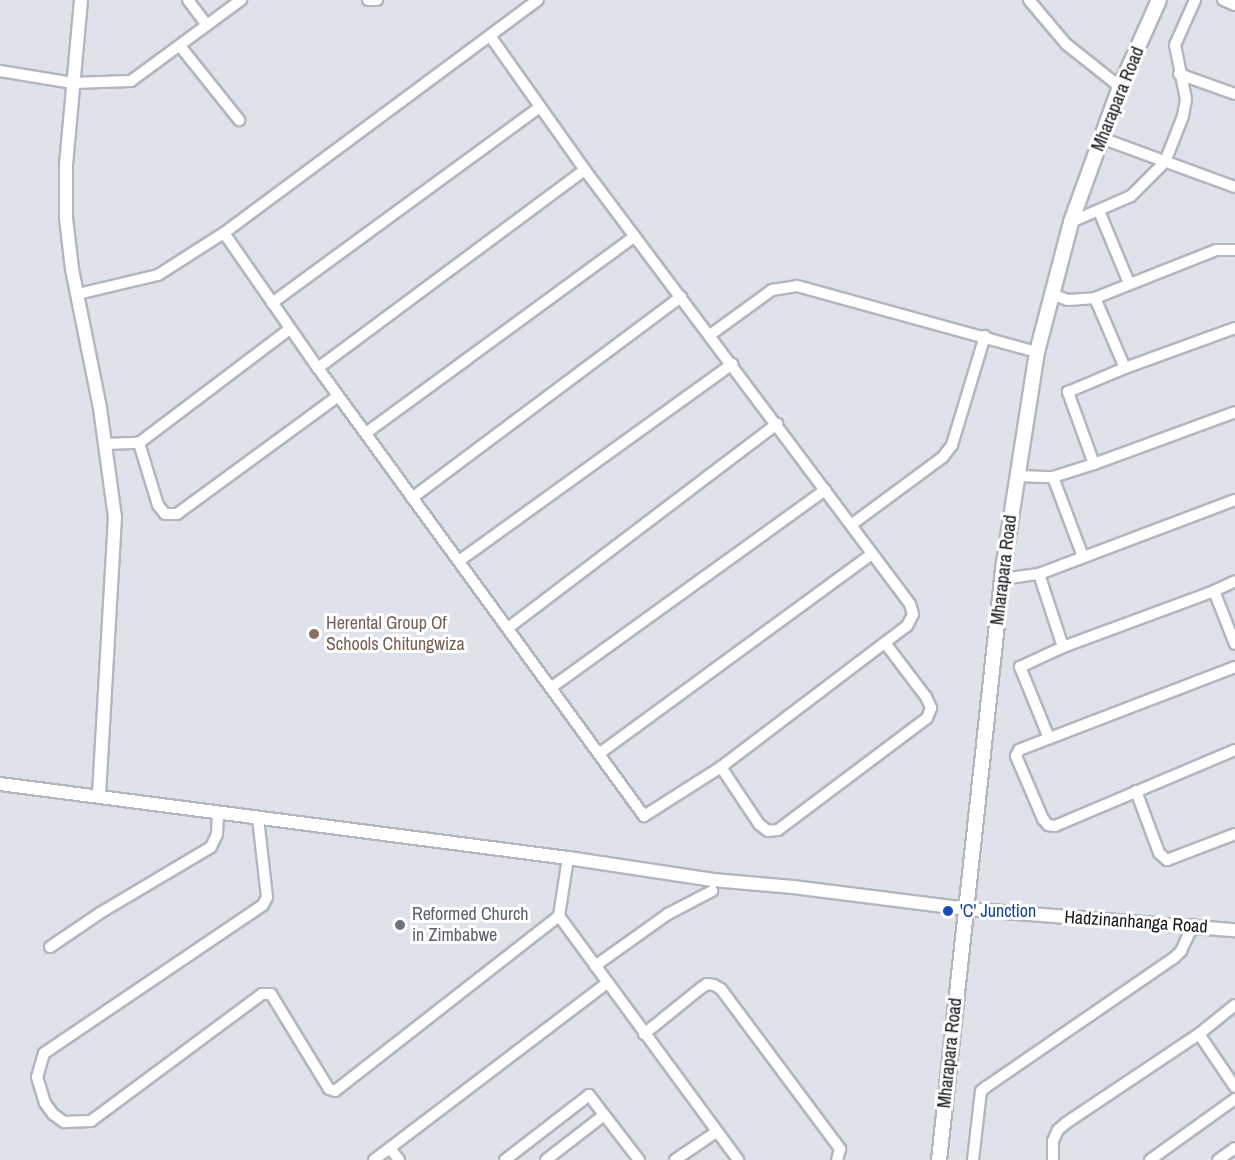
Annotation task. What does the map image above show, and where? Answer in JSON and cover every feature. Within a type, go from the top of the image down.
[{"type":"main road","name":"Mharapara Road","points":[[939,1160],[1002,579],[1016,476],[1037,352],[1071,222],[1120,87],[1159,0]]},
{"type":"street","points":[[81,0],[64,193],[71,260],[105,444],[115,517],[99,797]]},
{"type":"street","points":[[188,0],[207,25]]},
{"type":"street","points":[[0,71],[74,83],[131,81],[241,0]]},
{"type":"street","points":[[368,0],[377,0]]},
{"type":"street","points":[[78,294],[158,275],[224,233],[538,0]]},
{"type":"street","points":[[1071,222],[1131,196],[1165,162],[1183,116],[1186,99],[1179,74],[1175,45],[1196,0]]},
{"type":"street","points":[[1223,0],[1235,5]]},
{"type":"street","points":[[1032,1],[1066,44],[1120,87]]},
{"type":"street","points":[[224,233],[338,396],[644,816],[721,767],[907,626],[913,614],[910,604],[585,170],[490,36]]},
{"type":"street","points":[[180,46],[239,120]]},
{"type":"street","points":[[1179,74],[1235,94]]},
{"type":"street","points":[[272,303],[540,107]]},
{"type":"street","points":[[1101,138],[1235,187]]},
{"type":"street","points":[[318,368],[585,170]]},
{"type":"street","points":[[1099,211],[1129,283]]},
{"type":"street","points":[[366,434],[635,236]]},
{"type":"street","points":[[1052,294],[1068,300],[1095,298],[1216,249],[1235,250]]},
{"type":"street","points":[[710,336],[772,290],[797,286],[1037,352]]},
{"type":"street","points":[[412,498],[681,297]]},
{"type":"street","points":[[1095,298],[1125,368]]},
{"type":"street","points":[[1094,464],[1068,392],[1125,368],[1235,328]]},
{"type":"street","points":[[105,444],[140,443],[290,329]]},
{"type":"street","points":[[851,525],[943,457],[952,445],[985,336]]},
{"type":"street","points":[[459,561],[732,364]]},
{"type":"street","points":[[140,443],[158,505],[165,514],[177,514],[338,396]]},
{"type":"street","points":[[1016,476],[1053,477],[1235,412]]},
{"type":"street","points":[[508,628],[777,424]]},
{"type":"street","points":[[1053,477],[1083,557]]},
{"type":"street","points":[[552,687],[825,490]]},
{"type":"street","points":[[1002,579],[1039,574],[1235,500]]},
{"type":"street","points":[[600,753],[872,554]]},
{"type":"street","points":[[1039,574],[1063,646]]},
{"type":"street","points":[[1049,738],[1020,667],[1063,646],[1214,591],[1235,581]]},
{"type":"street","points":[[1214,591],[1235,644]]},
{"type":"street","points":[[721,767],[759,824],[768,831],[778,831],[927,718],[931,708],[926,697],[885,643]]},
{"type":"street","points":[[1235,667],[1019,750],[1016,756],[1043,819],[1048,825],[1055,826],[1235,750]]},
{"type":"street","name":"Hadzinanhanga Road","points":[[0,784],[568,858],[713,880],[966,909],[1235,930]]},
{"type":"street","points":[[1136,791],[1159,853],[1167,860],[1235,834]]},
{"type":"street","points":[[50,947],[211,847],[218,834],[218,812]]},
{"type":"street","points":[[258,818],[267,897],[263,905],[44,1053],[37,1077],[45,1103],[53,1114],[64,1122],[91,1121],[262,994],[271,994],[329,1089],[335,1091],[560,916]]},
{"type":"street","points":[[568,858],[560,916],[606,983],[738,1160]]},
{"type":"street","points":[[595,966],[668,914],[712,891]]},
{"type":"street","points":[[973,1160],[980,1098],[986,1087],[1173,958],[1181,951],[1193,926]]},
{"type":"street","points":[[374,1160],[606,983]]},
{"type":"street","points":[[644,1034],[707,984],[721,989],[840,1149],[837,1160]]},
{"type":"street","points":[[1053,1160],[1053,1141],[1058,1130],[1066,1123],[1198,1034],[1235,1005]]},
{"type":"street","points":[[1198,1034],[1235,1086]]},
{"type":"street","points":[[505,1160],[590,1095],[639,1160]]},
{"type":"street","points":[[1150,1160],[1235,1098]]},
{"type":"street","points":[[546,1160],[604,1115]]},
{"type":"street","points":[[675,1160],[716,1131]]},
{"type":"street","points":[[390,1148],[399,1160]]},
{"type":"street","points":[[1218,1160],[1235,1148]]},
{"type":"place","name":"Herental Group Of Schools Chitungwiza","points":[[314,634]]},
{"type":"place","name":"'C' Junction","points":[[948,911]]},
{"type":"place","name":"Reformed Church in Zimbabwe","points":[[400,925]]}]
